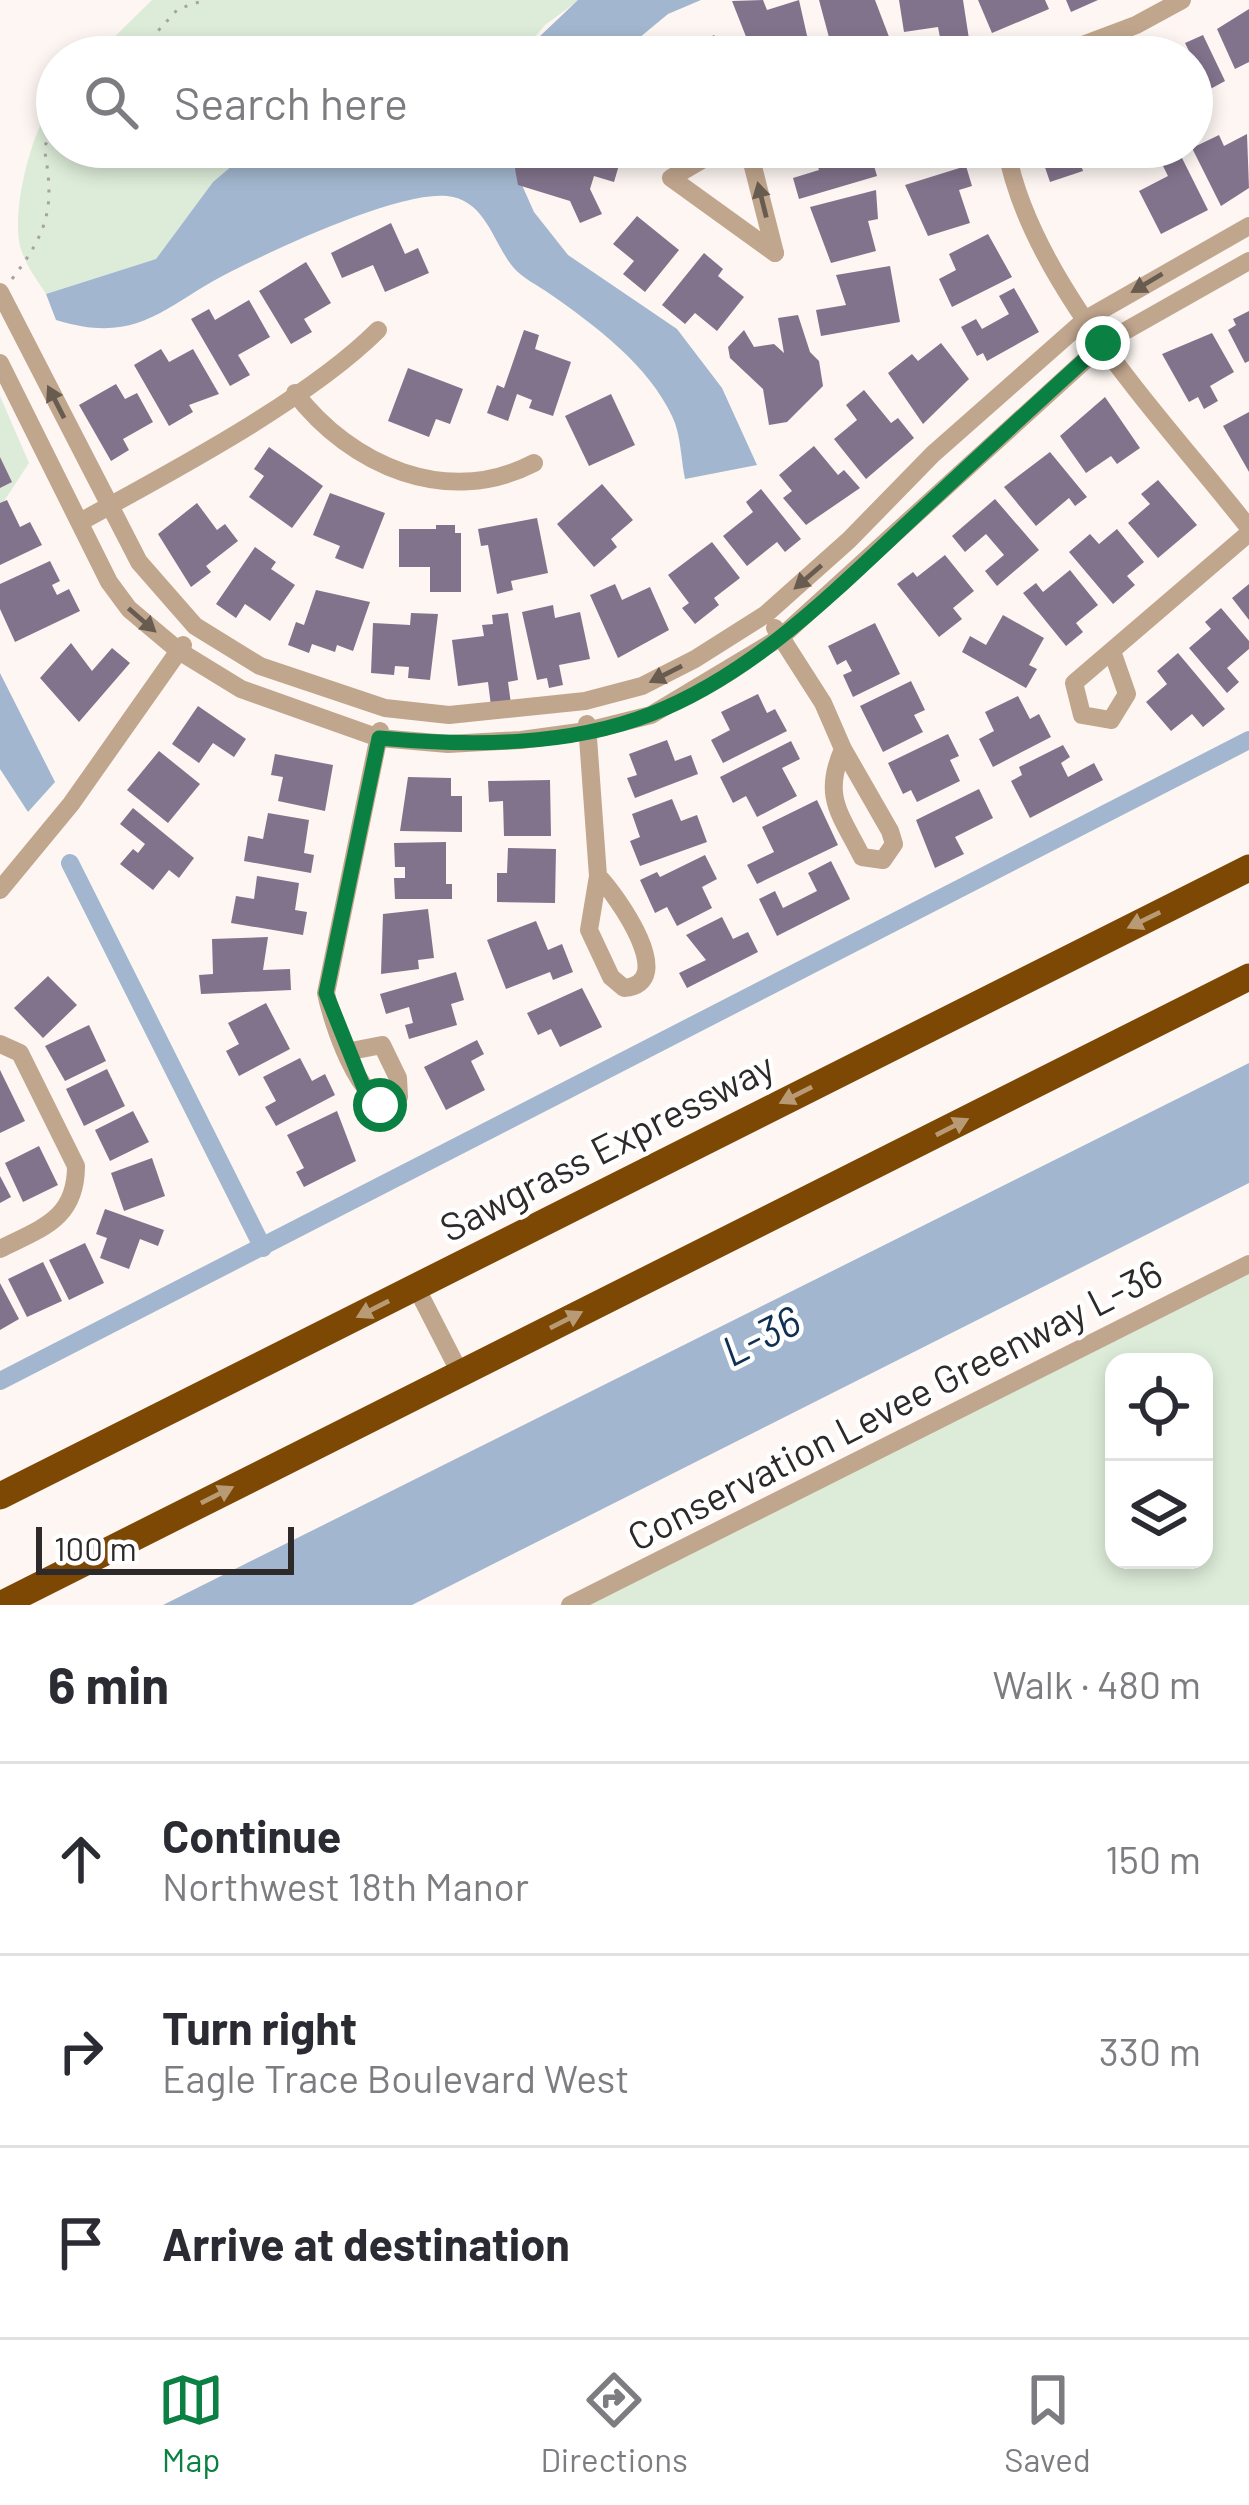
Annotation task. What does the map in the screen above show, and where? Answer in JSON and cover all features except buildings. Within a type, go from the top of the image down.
[{"type":"highway","name":"Sawgrass Expressway","points":[[0,1496],[1249,868]]},
{"type":"highway","points":[[0,1604],[1249,977]]},
{"type":"street","points":[[1107,36],[1182,0]]},
{"type":"street","points":[[687,168],[670,178],[775,253],[753,168]]},
{"type":"street","points":[[1012,168],[1028,220],[1086,320],[1249,531],[1113,654]]},
{"type":"street","points":[[0,293],[139,562],[195,626],[260,666],[385,708],[448,715],[585,701],[642,686],[766,614],[849,540],[933,454],[1086,320],[1249,226]]},
{"type":"street","points":[[0,363],[129,609],[179,651],[241,689],[379,738],[448,744],[587,731],[650,715],[781,637],[1103,343],[1249,261]]},
{"type":"street","points":[[80,522],[295,393],[378,330]]},
{"type":"street","points":[[295,393],[345,447],[412,475],[485,482],[534,464]]},
{"type":"street","points":[[766,614],[824,703],[890,831],[894,844],[883,860],[862,857],[832,795],[830,779],[844,749]]},
{"type":"street","points":[[0,890],[70,804],[195,626]]},
{"type":"street","points":[[585,701],[598,876],[589,930],[611,977],[624,988],[635,987],[644,979],[649,960],[614,892],[598,876]]},
{"type":"street","points":[[346,1052],[326,993],[385,708]]},
{"type":"street","points":[[0,1249],[63,1216],[76,1185],[76,1166],[20,1053],[2,1044]]},
{"type":"street","name":"Conservation Levee Greenway L-36","points":[[570,1605],[1249,1264]]},
{"type":"street","points":[[416,1287],[460,1373]]},
{"type":"path","points":[[153,36],[178,8],[205,0]]},
{"type":"path","points":[[0,293],[32,254],[50,214],[53,193],[48,168]]},
{"type":"green space","points":[[152,0],[579,0],[536,36],[115,36]]},
{"type":"green space","points":[[36,136],[36,168],[229,168],[213,182],[156,259],[46,294],[18,236],[21,194]]},
{"type":"green space","points":[[0,396],[29,463],[0,507]]},
{"type":"green space","points":[[1249,1264],[1249,1605],[570,1605]]},
{"type":"water","points":[[578,0],[701,0],[668,14],[641,36],[540,36]]},
{"type":"water","points":[[229,168],[514,168],[534,212],[568,255],[677,329],[722,388],[757,465],[685,479],[675,423],[662,397],[635,363],[517,271],[480,214],[447,196],[399,202],[338,223],[252,261],[131,325],[85,327],[56,320],[46,294],[156,259],[213,182]]},
{"type":"water","points":[[0,673],[55,782],[28,812],[0,769]]},
{"type":"water","name":"L-36","points":[[1249,1063],[1249,1183],[412,1605],[163,1605]]},
{"type":"waterway","points":[[0,1381],[1249,740]]},
{"type":"waterway","points":[[70,863],[263,1248]]},
{"type":"route","points":[[380,1105],[366,1093],[330,1013],[326,993],[379,738],[448,744],[587,731],[650,715],[707,686],[781,637],[832,594],[1103,343]]}]
